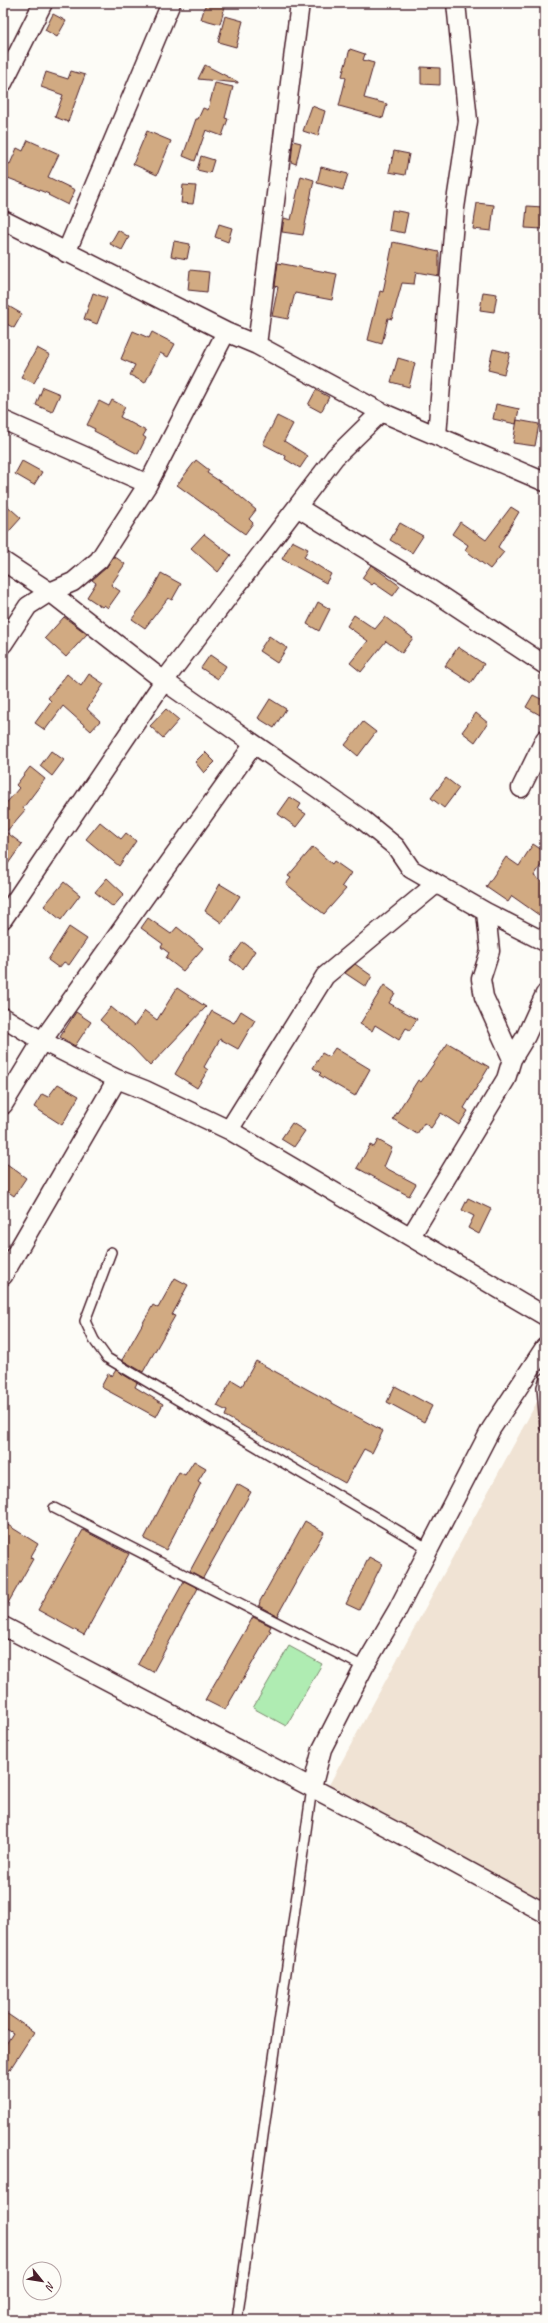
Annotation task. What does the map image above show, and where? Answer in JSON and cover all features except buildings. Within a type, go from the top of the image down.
[{"type":"street","points":[[3,83],[42,3]]},
{"type":"street","points":[[66,253],[172,3]]},
{"type":"street","points":[[257,345],[300,3]]},
{"type":"street","points":[[437,436],[455,208],[468,121],[456,3]]},
{"type":"street","points":[[3,220],[66,253],[226,332],[257,345],[381,412],[545,482]]},
{"type":"street","points":[[3,644],[28,606],[50,592],[73,582],[99,560],[148,484],[226,332]]},
{"type":"street","points":[[3,919],[164,681],[335,457],[381,412]]},
{"type":"street","points":[[3,420],[148,484]]},
{"type":"street","points":[[297,507],[427,587],[545,665]]},
{"type":"street","points":[[3,561],[50,592],[164,681],[363,820],[396,847],[411,869],[486,912],[545,942]]},
{"type":"street","points":[[521,788],[545,739]]},
{"type":"street","points":[[3,1105],[42,1041],[254,744]]},
{"type":"street","points":[[229,1130],[325,976],[436,884]]},
{"type":"street","points":[[486,912],[490,951],[481,979],[484,997],[512,1059]]},
{"type":"street","points":[[411,1236],[506,1079],[512,1059],[526,1036],[545,994]]},
{"type":"street","points":[[3,1017],[42,1041],[117,1079],[145,1090],[229,1130],[545,1316]]},
{"type":"street","points":[[5,1268],[117,1079]]},
{"type":"street","points":[[312,1788],[322,1749],[364,1667],[398,1609],[491,1429],[545,1347]]},
{"type":"street","points":[[3,1626],[312,1788],[545,1913]]},
{"type":"lane","points":[[110,1252],[85,1321],[94,1340],[107,1358],[429,1549]]},
{"type":"lane","points":[[545,1378],[542,1387],[545,1427]]},
{"type":"lane","points":[[54,1508],[364,1667]]},
{"type":"lane","points":[[237,2320],[312,1788]]},
{"type":"shaded area","points":[[545,1387],[545,1902],[329,1785]]},
{"type":"green space","points":[[289,1646],[322,1664],[286,1726],[253,1708]]}]
